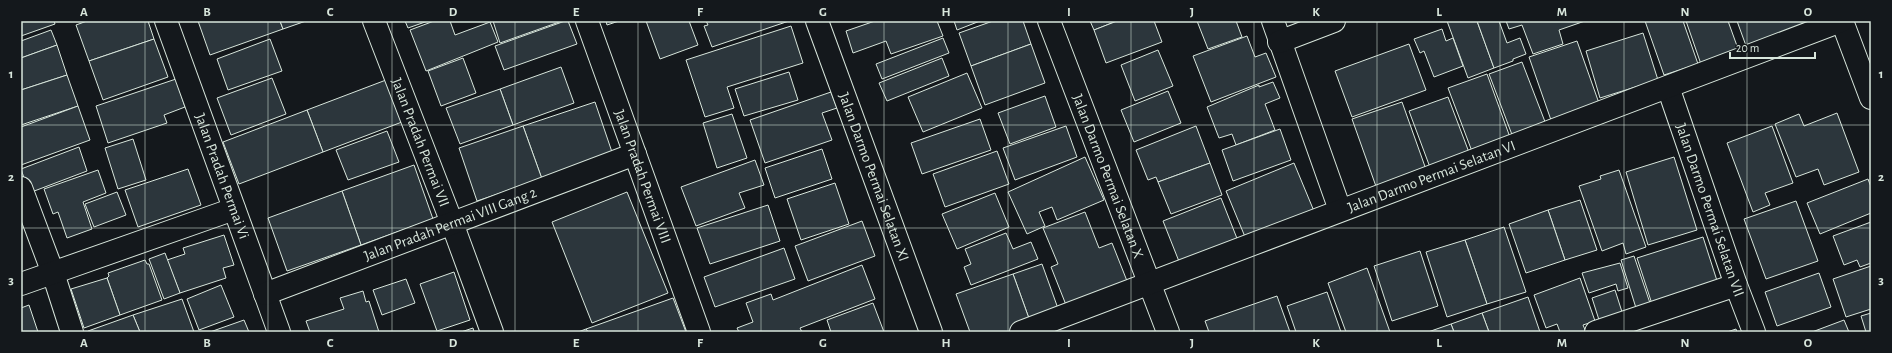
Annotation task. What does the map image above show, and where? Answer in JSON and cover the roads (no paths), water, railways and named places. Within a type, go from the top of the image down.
[{"type":"street","name":"Jalan Pradah Permai Vi","points":[[166,21],[279,332]]},
{"type":"street","name":"Jalan Pradah Permai VII","points":[[374,21],[452,223],[492,332]]},
{"type":"street","name":"Jalan Pradah Permai VIII","points":[[587,21],[699,332]]},
{"type":"street","name":"Jalan Darmo Permai Selatan XI","points":[[817,21],[931,332]]},
{"type":"street","name":"Jalan Darmo Permai Selatan X","points":[[1049,21],[1168,332]]},
{"type":"street","points":[[1273,21],[1340,210]]},
{"type":"street","points":[[1280,42],[1334,21]]},
{"type":"street","points":[[1841,21],[1871,98]]},
{"type":"street","name":"Jalan Darmo Permai Selatan VI","points":[[1022,332],[1841,21]]},
{"type":"street","name":"Jalan Darmo Permai Selatan VII","points":[[1668,87],[1736,285],[1754,332]]},
{"type":"street","name":"Jalan Pradah Permai VIII Gang 2","points":[[265,294],[635,154]]},
{"type":"street","points":[[21,188],[53,272],[72,332]]},
{"type":"street","points":[[21,284],[234,209]]},
{"type":"street","points":[[1596,332],[1736,285]]}]
